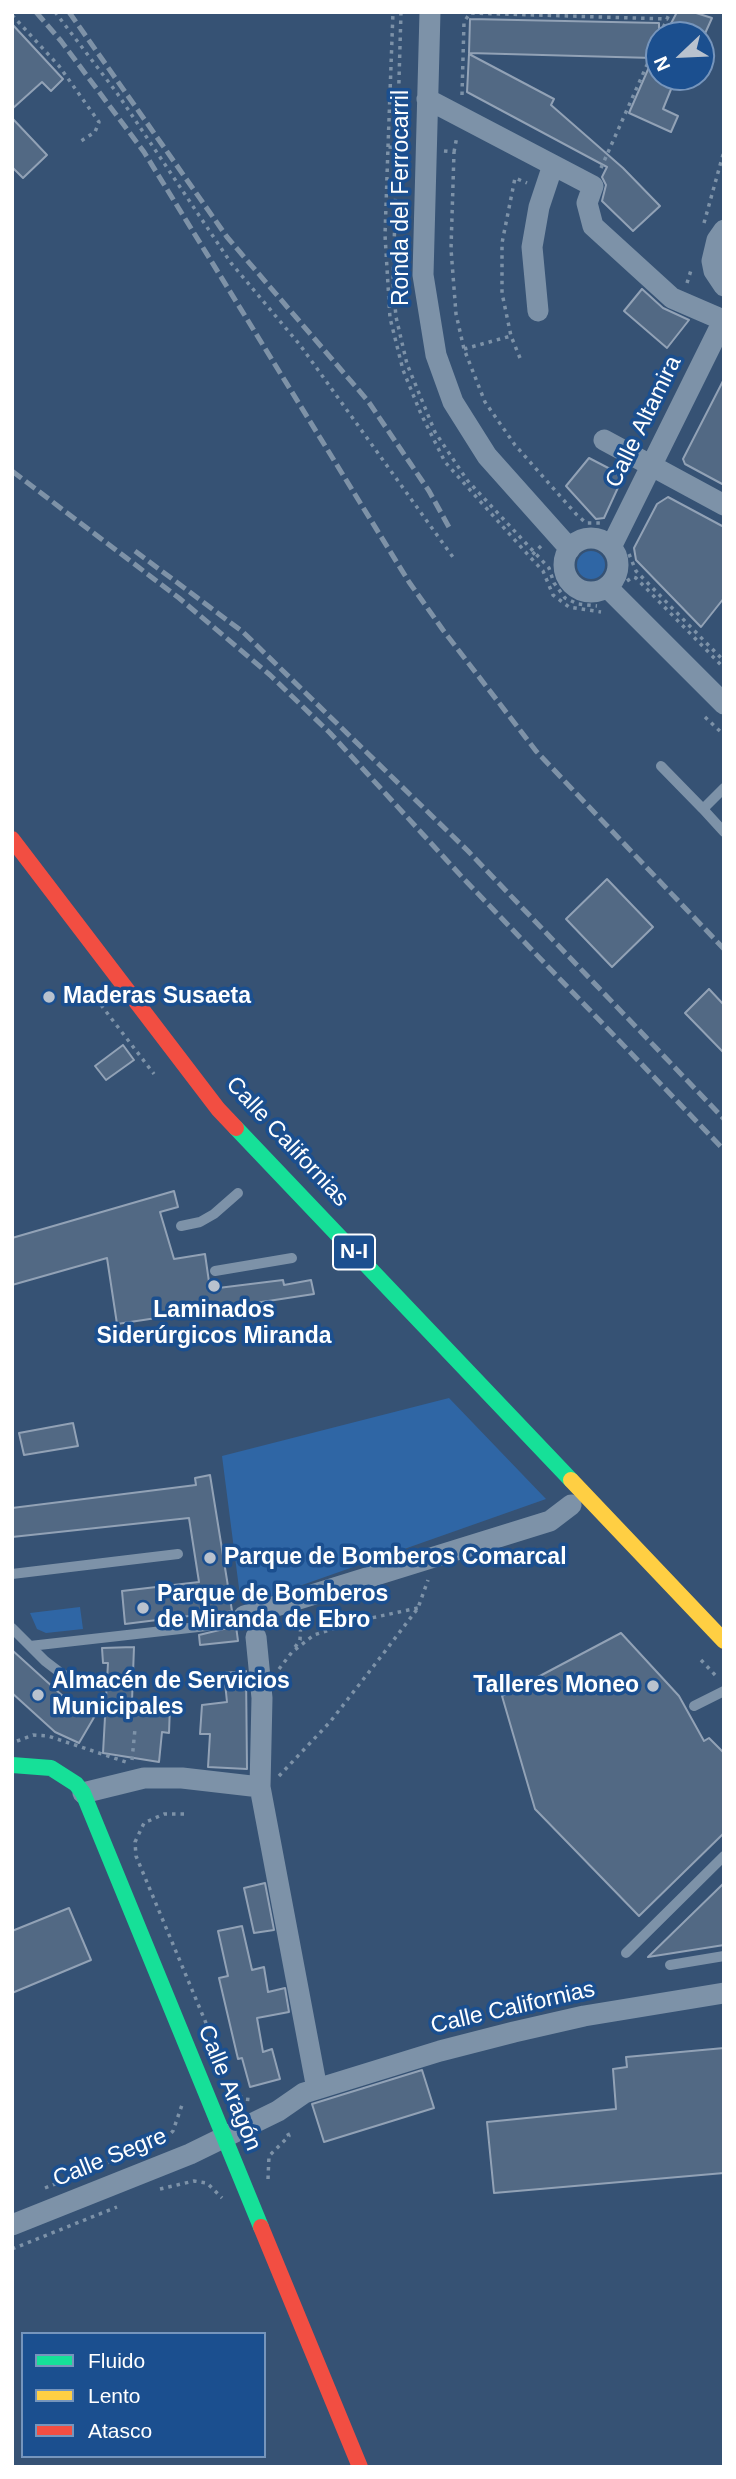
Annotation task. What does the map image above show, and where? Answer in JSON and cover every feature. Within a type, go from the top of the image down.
[{"type":"main road","name":"Calle Californias","points":[[12,839],[218,1109],[574,1503],[719,1647]]},
{"type":"main road","points":[[12,865],[71,944]]},
{"type":"main road","name":"Calle Californias","points":[[191,1101],[440,1367]]},
{"type":"main road","name":"Calle Californias","points":[[600,1534],[719,1647]]},
{"type":"main road","name":"Calle Aragón","points":[[16,1764],[51,1769],[76,1784],[83,1793],[360,2467]]},
{"type":"street","name":"Ronda del Ferrocarril","points":[[430,12],[423,275],[427,317],[445,384],[463,420],[487,456],[562,541]]},
{"type":"street","points":[[427,99],[593,186],[587,203],[593,226],[672,298],[724,320]]},
{"type":"street","points":[[538,310],[532,271],[532,247],[553,165]]},
{"type":"street","points":[[724,230],[717,240],[712,261],[714,271],[724,286]]},
{"type":"street","name":"Calle Altamira","points":[[620,542],[652,467],[724,320]]},
{"type":"street","points":[[604,440],[724,505]]},
{"type":"street","points":[[590,539],[620,542],[617,570],[607,587],[590,592],[571,583],[564,567],[562,541],[590,539]]},
{"type":"street","points":[[607,587],[724,704]]},
{"type":"street","points":[[244,1616],[550,1521],[574,1503]]},
{"type":"street","points":[[256,1637],[262,1698],[260,1785],[317,2089]]},
{"type":"street","points":[[83,1793],[144,1778],[182,1778],[260,1785]]},
{"type":"street","name":"Calle Californias","points":[[225,2137],[317,2089],[440,2051],[584,2016],[724,1993]]},
{"type":"street","name":"Calle Segre","points":[[12,2225],[190,2154],[225,2137]]},
{"type":"lane","points":[[661,766],[724,832]]},
{"type":"lane","points":[[703,809],[724,788]]},
{"type":"lane","points":[[181,1226],[200,1222],[214,1214],[238,1193]]},
{"type":"lane","points":[[215,1271],[292,1258]]},
{"type":"lane","points":[[12,1574],[178,1554]]},
{"type":"lane","points":[[30,1646],[207,1626],[244,1616]]},
{"type":"lane","points":[[12,1628],[62,1674],[89,1683]]},
{"type":"lane","points":[[694,1706],[724,1691]]},
{"type":"lane","points":[[626,1953],[724,1856]]},
{"type":"lane","points":[[670,1965],[724,1956]]},
{"type":"path","points":[[55,12],[117,93],[232,264],[300,345],[455,560]]},
{"type":"path","points":[[388,147],[393,12]]},
{"type":"path","points":[[467,99],[462,94],[464,22],[470,13],[636,15],[667,19],[670,12]]},
{"type":"path","points":[[12,15],[59,65],[99,122],[95,132],[81,141]]},
{"type":"path","points":[[593,186],[645,70]]},
{"type":"path","points":[[425,149],[454,152],[452,281],[464,349],[485,402],[499,424],[576,514],[586,523],[608,523],[636,572],[724,661]]},
{"type":"path","points":[[520,358],[511,336],[501,281],[502,243],[515,178],[545,189]]},
{"type":"path","points":[[464,349],[511,336]]},
{"type":"path","points":[[576,514],[562,541],[530,557],[543,571],[548,585],[559,601],[578,610],[598,610],[605,616]]},
{"type":"path","points":[[260,1785],[279,1776],[330,1722],[418,1608],[439,1555]]},
{"type":"path","points":[[262,1698],[300,1640],[302,1625],[297,1601]]},
{"type":"path","points":[[292,1652],[314,1635],[333,1628],[418,1608]]},
{"type":"path","points":[[132,1762],[135,1729]]},
{"type":"path","points":[[184,1814],[164,1814],[144,1823],[138,1830],[136,1856],[216,2047],[213,2057]]},
{"type":"path","points":[[142,2149],[164,2139],[173,2131],[179,2122],[184,2100]]},
{"type":"path","points":[[158,2190],[194,2181],[207,2183],[225,2200]]},
{"type":"path","points":[[12,2249],[121,2205]]},
{"type":"shaded area","points":[[591,551],[601,555],[605,565],[601,575],[591,579],[581,575],[577,565],[581,555]]},
{"type":"shaded area","points":[[449,1398],[546,1499],[254,1602],[250,1595],[240,1596],[222,1456]]},
{"type":"shaded area","points":[[80,1607],[83,1629],[46,1633],[37,1629],[30,1613]]},
{"type":"building","points":[[677,12],[693,12],[712,18],[711,21],[672,21]]},
{"type":"building","points":[[470,19],[645,23],[645,58],[469,53]]},
{"type":"building","points":[[12,24],[63,79],[51,91],[42,82],[12,109]]},
{"type":"building","points":[[469,54],[554,99],[551,105],[623,168],[660,206],[633,231],[602,201],[606,185],[602,177],[607,167],[467,92]]},
{"type":"building","points":[[645,76],[645,91],[670,91],[663,109],[678,116],[671,132],[629,113]]},
{"type":"building","points":[[12,118],[47,155],[23,178],[12,167]]},
{"type":"building","points":[[642,289],[663,308],[689,320],[667,348],[624,311]]},
{"type":"building","points":[[724,379],[724,485],[685,464],[683,459]]},
{"type":"building","points":[[589,458],[616,472],[621,481],[604,518],[596,519],[566,486]]},
{"type":"building","points":[[668,497],[724,527],[724,598],[701,627],[636,560],[634,548],[657,504]]},
{"type":"building","points":[[607,879],[653,927],[612,967],[566,919]]},
{"type":"building","points":[[709,989],[724,1005],[724,1053],[685,1013]]},
{"type":"building","points":[[123,1045],[134,1060],[106,1080],[95,1066]]},
{"type":"building","points":[[174,1191],[178,1207],[160,1212],[174,1259],[205,1254],[210,1289],[283,1280],[284,1285],[311,1280],[314,1294],[117,1324],[107,1258],[12,1285],[12,1238]]},
{"type":"building","points":[[73,1423],[78,1446],[24,1455],[19,1433]]},
{"type":"building","name":"Parque de Bomberos Comarcal","points":[[210,1475],[232,1611],[198,1619],[197,1615],[125,1624],[122,1591],[199,1582],[189,1518],[12,1537],[12,1508],[196,1485],[195,1478]]},
{"type":"building","points":[[236,1626],[238,1641],[200,1645],[199,1635]]},
{"type":"building","points":[[621,1633],[679,1696],[704,1741],[709,1738],[724,1753],[724,1833],[639,1916],[535,1809],[502,1696]]},
{"type":"building","points":[[134,1647],[132,1701],[170,1706],[169,1733],[162,1732],[159,1762],[103,1753],[108,1663],[103,1663],[102,1648]]},
{"type":"building","name":"Almacén de Servicios Municipales","points":[[12,1650],[65,1698],[96,1714],[79,1743],[55,1732],[12,1693]]},
{"type":"building","points":[[246,1671],[247,1769],[208,1767],[210,1734],[200,1734],[202,1705],[227,1702],[224,1673]]},
{"type":"building","points":[[265,1883],[274,1930],[254,1933],[244,1888]]},
{"type":"building","points":[[724,1883],[724,1945],[648,1957]]},
{"type":"building","points":[[69,1908],[91,1960],[12,1993],[12,1931]]},
{"type":"building","points":[[242,1926],[252,1970],[264,1967],[268,1992],[285,1988],[289,2012],[257,2018],[263,2052],[272,2049],[280,2079],[250,2087],[242,2058],[238,2059],[219,1978],[228,1976],[218,1931]]},
{"type":"building","points":[[724,2048],[724,2173],[494,2193],[487,2122],[616,2109],[613,2069],[627,2067],[626,2057]]},
{"type":"building","points":[[422,2070],[434,2108],[324,2142],[312,2104]]},
{"type":"railway","points":[[36,12],[144,152],[409,582],[443,630],[536,751],[724,949]]},
{"type":"railway","points":[[69,12],[227,237],[368,401],[429,491],[450,529]]},
{"type":"railway","points":[[12,471],[179,598],[270,675],[330,733],[462,877],[724,1150]]},
{"type":"railway","points":[[135,551],[243,632],[468,851],[724,1119]]},
{"type":"traffic: fast","points":[[236,1128],[571,1480]]},
{"type":"traffic: fast","points":[[12,1765],[51,1768],[76,1784],[83,1793],[261,2227]]},
{"type":"traffic: slow","points":[[571,1480],[724,1641]]},
{"type":"traffic: jam","points":[[12,839],[218,1109],[236,1128]]},
{"type":"traffic: jam","points":[[261,2227],[360,2467]]},
{"type":"place","name":"Maderas Susaeta","points":[[49,997]]},
{"type":"place","name":"Laminados Siderúrgicos Miranda","points":[[214,1286]]},
{"type":"place","name":"Parque de Bomberos Comarcal","points":[[210,1558]]},
{"type":"place","name":"Parque de Bomberos de Miranda de Ebro","points":[[143,1608]]},
{"type":"place","name":"Talleres Moneo","points":[[653,1686]]},
{"type":"place","name":"Almacén de Servicios Municipales","points":[[38,1695]]}]
